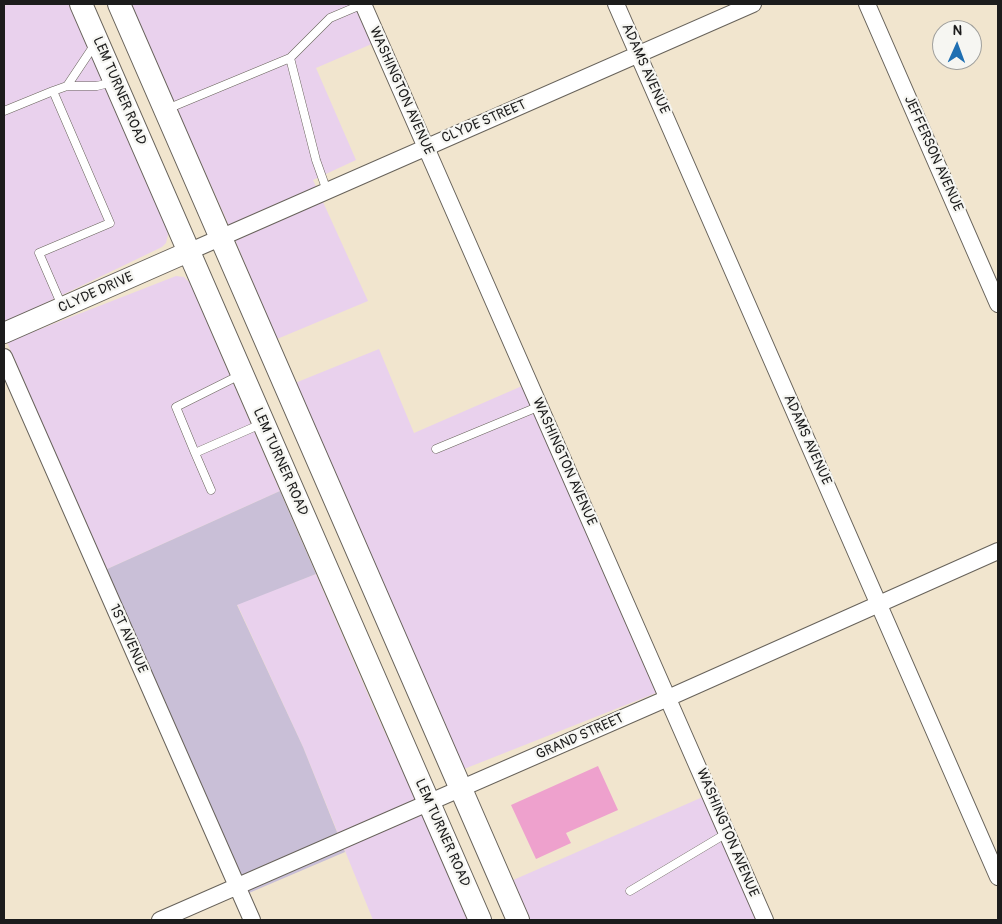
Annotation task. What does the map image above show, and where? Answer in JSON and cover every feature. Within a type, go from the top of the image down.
[{"type":"main road","name":"LEM TURNER ROAD","points":[[81,4],[480,920]]},
{"type":"main road","points":[[119,4],[518,920]]},
{"type":"street","name":"WASHINGTON AVENUE","points":[[363,4],[765,920]]},
{"type":"street","name":"ADAMS AVENUE","points":[[616,4],[998,876]]},
{"type":"street","name":"CLYDE STREET","points":[[188,252],[753,4]]},
{"type":"street","name":"JEFFERSON AVENUE","points":[[867,4],[998,304]]},
{"type":"street","name":"CLYDE DRIVE","points":[[4,333],[188,252]]},
{"type":"street","name":"1ST AVENUE","points":[[4,357],[252,920]]},
{"type":"street","name":"GRAND STREET","points":[[160,920],[668,698],[998,551]]},
{"type":"lane","points":[[165,109],[290,58],[330,18],[363,4]]},
{"type":"lane","points":[[67,86],[97,41]]},
{"type":"lane","points":[[290,58],[316,160],[327,191]]},
{"type":"lane","points":[[4,111],[67,86],[97,86],[115,81]]},
{"type":"lane","points":[[53,91],[110,223],[39,253],[63,308]]},
{"type":"lane","points":[[211,490],[176,407],[242,374]]},
{"type":"lane","points":[[436,449],[540,406]]},
{"type":"lane","points":[[195,453],[263,424]]},
{"type":"lane","points":[[630,891],[727,833]]},
{"type":"shaded area","points":[[10,4],[69,4],[168,235],[166,243],[162,247],[4,323],[4,6]]},
{"type":"shaded area","points":[[130,4],[356,4],[374,43],[316,68],[356,160],[313,180],[368,301],[277,339],[226,219]]},
{"type":"shaded area","points":[[176,276],[184,277],[190,283],[280,491],[105,570],[7,342]]},
{"type":"shaded area","points":[[379,349],[414,433],[522,386],[656,693],[464,769],[295,383]]},
{"type":"shaded area","points":[[280,491],[316,574],[237,605],[303,747],[345,852],[249,893],[105,570]]},
{"type":"shaded area","points":[[316,574],[376,713],[471,920],[373,920],[303,747],[237,604]]},
{"type":"shaded area","points":[[705,796],[758,920],[529,920],[511,881]]},
{"type":"building","points":[[598,766],[618,810],[566,833],[571,843],[536,859],[511,805]]}]
